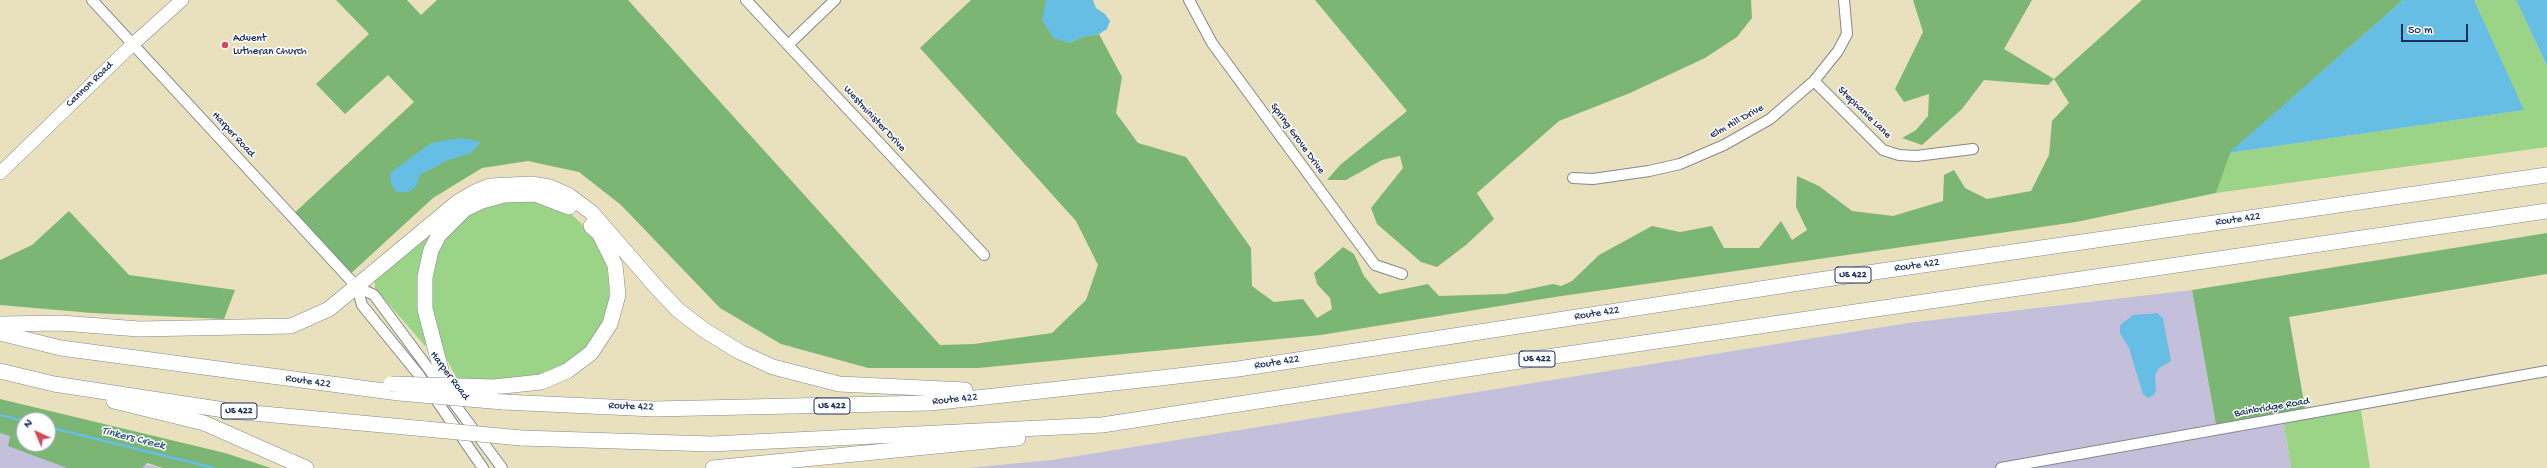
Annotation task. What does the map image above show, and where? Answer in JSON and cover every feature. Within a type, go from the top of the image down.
[{"type":"highway","name":"Route 422","points":[[0,333],[61,348],[330,385],[395,388],[503,402],[654,409],[923,403],[1238,369],[1827,279],[2547,176]]},
{"type":"highway","points":[[0,324],[61,323],[139,329],[291,326],[329,308],[357,287],[458,202],[474,192],[490,186],[531,184],[550,187],[568,195],[591,212],[658,290],[678,310],[704,330],[740,352],[773,367],[839,384],[956,391],[1160,378]]},
{"type":"highway","points":[[395,388],[494,387],[541,382],[567,371],[591,353],[610,324],[618,295],[615,266],[598,233],[574,209],[535,194],[504,195],[482,201],[465,209],[439,235],[431,250],[425,277],[425,309],[447,393]]},
{"type":"highway","name":"US 422","points":[[0,371],[54,384],[231,411],[521,438],[711,444],[1102,425],[1512,362],[2547,211]]},
{"type":"highway","points":[[54,384],[151,412],[204,423],[306,468]]},
{"type":"highway","points":[[713,468],[996,442],[1102,425]]},
{"type":"main road","name":"Cannon Road","points":[[0,173],[133,44],[182,0]]},
{"type":"street","name":"Harper Road","points":[[92,0],[357,287],[374,295],[502,468]]},
{"type":"street","name":"Westminister Drive","points":[[746,0],[984,255]]},
{"type":"street","points":[[788,45],[835,0]]},
{"type":"street","name":"Spring Grove Drive","points":[[1189,0],[1212,43],[1375,265],[1402,274]]},
{"type":"street","name":"Elm Hill Drive","points":[[1573,178],[1593,179],[1648,171],[1680,164],[1724,145],[1770,119],[1814,81],[1838,51],[1847,34],[1844,0]]},
{"type":"street","name":"Stephanie Lane","points":[[1814,81],[1884,150],[1899,155],[1916,156],[1973,149]]},
{"type":"street","name":"Harper Road","points":[[357,287],[362,305],[419,375],[483,468]]},
{"type":"street","name":"Bainbridge Road","points":[[2001,468],[2547,371]]},
{"type":"shaded area","points":[[2192,290],[2217,430],[2283,418],[2291,468],[967,468],[1052,460],[1908,323]]},
{"type":"shaded area","points":[[0,433],[16,436],[16,452],[56,452],[56,446],[163,468],[0,468]]},
{"type":"green space","points":[[336,0],[407,0],[421,15],[437,0],[628,0],[940,345],[974,344],[1052,333],[1086,300],[1098,265],[1076,221],[920,48],[971,0],[1046,0],[1069,43],[1082,37],[1099,34],[1122,77],[1116,113],[1138,143],[1186,157],[1251,248],[1252,286],[1274,302],[1303,299],[1317,318],[1332,309],[1330,298],[1317,284],[1314,273],[1343,247],[1354,254],[1364,276],[1379,294],[1428,284],[1439,296],[1505,294],[1553,284],[1561,286],[1572,281],[1599,255],[1652,226],[1680,232],[1712,226],[1724,248],[1759,248],[1781,221],[1792,240],[1807,230],[1796,207],[1797,176],[1819,186],[1852,211],[1893,216],[1943,201],[1944,175],[1954,170],[1965,188],[1987,199],[2031,191],[2049,155],[2052,121],[2069,103],[2054,79],[2142,0],[2403,0],[2230,153],[2216,193],[2076,222],[1555,297],[1321,335],[978,368],[868,368],[781,344],[720,308],[621,205],[579,172],[528,161],[482,168],[433,198],[347,277],[291,216],[414,102],[388,75],[345,114],[316,84],[369,34]]},
{"type":"green space","points":[[1315,0],[1751,0],[1752,18],[1737,37],[1705,58],[1630,93],[1559,121],[1477,193],[1494,219],[1466,245],[1437,267],[1421,262],[1377,224],[1371,208],[1403,168],[1400,156],[1382,160],[1346,180],[1327,180],[1340,165],[1407,111]]},
{"type":"green space","points":[[1913,0],[2032,0],[2004,49],[2054,79],[2048,85],[1984,80],[1962,109],[1922,145],[1902,138],[1916,130],[1928,116],[1929,94],[1904,102],[1895,89],[1923,32]]},
{"type":"green space","points":[[2474,0],[2516,0],[2547,66],[2547,147],[2216,193],[2229,153],[2523,110]]},
{"type":"green space","points":[[518,197],[569,212],[587,229],[600,247],[607,267],[609,286],[609,299],[603,322],[589,347],[562,367],[531,378],[483,382],[458,380],[443,353],[429,307],[435,251],[468,212]]},
{"type":"green space","points":[[69,211],[129,275],[235,290],[224,319],[92,313],[0,305],[0,260],[32,245]]},
{"type":"green space","points":[[434,231],[423,252],[417,280],[418,311],[429,344],[425,346],[375,288],[375,281],[386,268]]},
{"type":"green space","points":[[2547,233],[2547,274],[2289,317],[2306,414],[2217,430],[2192,290]]},
{"type":"green space","points":[[0,399],[54,412],[16,412],[16,449],[8,446],[10,436],[0,433]]},
{"type":"green space","points":[[2360,404],[2370,468],[2291,468],[2283,418]]},
{"type":"green space","points":[[56,412],[225,453],[271,468],[163,468],[147,463],[142,468],[67,468],[24,452],[56,452]]},
{"type":"water","points":[[1046,0],[1093,0],[1096,8],[1105,14],[1110,21],[1107,29],[1099,34],[1082,37],[1069,43],[1053,38],[1042,20]]},
{"type":"water","points":[[2403,0],[2474,0],[2524,110],[2229,153]]},
{"type":"water","points":[[2516,0],[2547,0],[2547,66]]},
{"type":"water","points":[[462,138],[481,142],[471,153],[448,160],[420,175],[416,186],[409,192],[397,192],[391,184],[390,173],[431,143]]},
{"type":"water","points":[[2157,313],[2163,318],[2171,361],[2159,368],[2155,375],[2156,391],[2153,396],[2148,398],[2143,394],[2129,348],[2120,333],[2120,325],[2133,315]]},
{"type":"waterway","name":"Tinkers Creek","points":[[0,415],[16,419]]},
{"type":"waterway","name":"Tinkers Creek","points":[[56,429],[214,468]]},
{"type":"place","name":"Advent Lutheran Church","points":[[225,45]]}]
